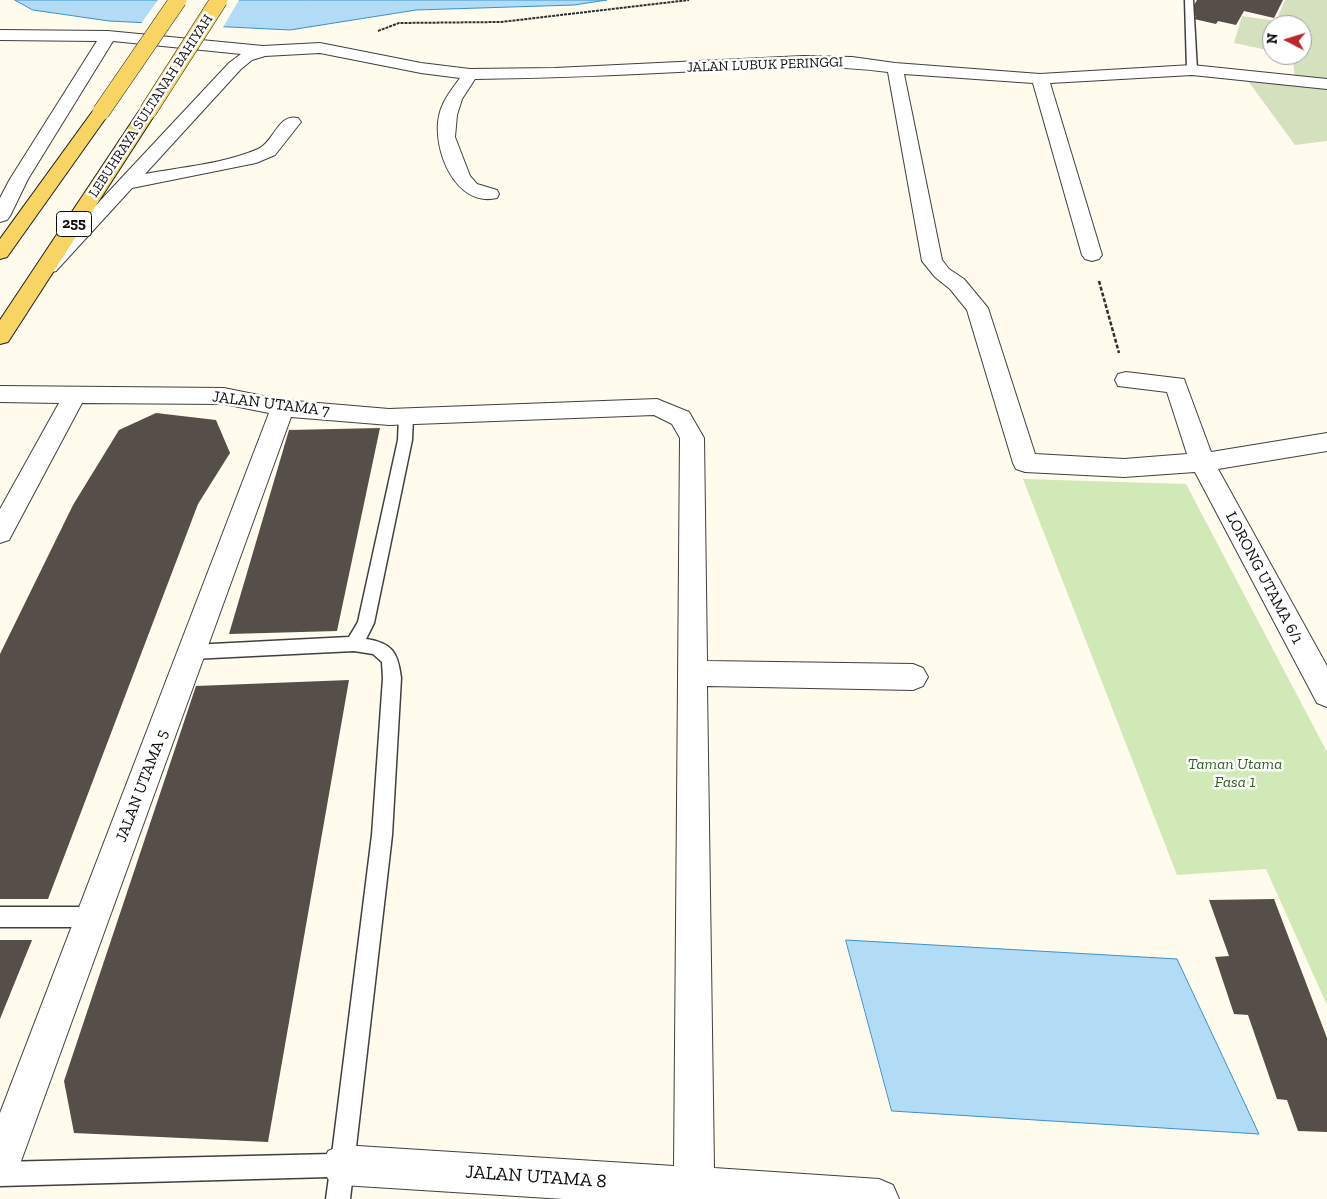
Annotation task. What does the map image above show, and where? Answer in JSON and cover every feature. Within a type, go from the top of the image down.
[{"type":"main road","name":"255","points":[[2,248],[101,112],[178,0]]},
{"type":"main road","name":"LEBUHRAYA SULTANAH BAHIYAH","points":[[0,336],[219,0]]},
{"type":"street","points":[[0,35],[108,36],[263,51]]},
{"type":"street","points":[[0,216],[19,179],[108,36]]},
{"type":"street","name":"JALAN LUBUK PERINGGI","points":[[263,51],[320,48],[422,68],[470,74],[555,74],[802,61],[852,62],[895,68],[1040,79],[1192,70],[1327,84]]},
{"type":"street","points":[[38,278],[235,66],[246,57],[263,51]]},
{"type":"street","points":[[895,68],[932,261],[957,284],[977,308],[1024,463],[1124,468],[1202,462],[1325,446]]},
{"type":"street","points":[[470,74],[451,107],[448,115],[446,137],[461,178],[470,188],[490,194]]},
{"type":"street","points":[[1040,79],[1092,256]]},
{"type":"street","points":[[125,184],[250,159],[268,151],[292,122]]},
{"type":"street","name":"LORONG UTAMA 6/1","points":[[1126,380],[1176,385],[1202,462],[1327,694]]},
{"type":"street","name":"JALAN UTAMA 7","points":[[0,394],[224,396],[283,408],[406,417],[657,407],[681,418],[692,438],[694,1188]]},
{"type":"street","points":[[0,533],[76,395]]},
{"type":"street","name":"JALAN UTAMA 5","points":[[0,1164],[283,408]]},
{"type":"street","points":[[693,673],[913,677]]},
{"type":"street","name":"JALAN UTAMA 8","points":[[340,1182],[694,1188],[879,1199]]},
{"type":"lane","points":[[1189,0],[1192,70]]},
{"type":"lane","points":[[354,644],[366,623],[404,440],[406,417]]},
{"type":"lane","points":[[0,1174],[340,1182],[382,835],[392,678],[390,659],[377,648],[354,644],[192,652]]},
{"type":"lane","points":[[0,917],[92,917]]},
{"type":"path","points":[[378,31],[399,23],[501,22],[689,0]]},
{"type":"path","points":[[1092,256],[1126,380]]},
{"type":"green space","points":[[1285,0],[1327,0],[1327,80],[1295,78],[1294,65],[1312,65],[1312,15],[1279,15]]},
{"type":"green space","points":[[1242,16],[1262,19],[1262,49],[1234,43]]},
{"type":"green space","points":[[1248,81],[1327,88],[1327,141],[1295,145]]},
{"type":"green space","name":"Taman Utama Fasa 1","points":[[1023,479],[1186,484],[1327,752],[1327,1005],[1266,869],[1177,875]]},
{"type":"water","points":[[15,0],[607,0],[574,5],[416,10],[290,30],[109,21],[33,10]]},
{"type":"water","points":[[846,940],[1177,959],[1259,1134],[892,1111]]},
{"type":"pier","points":[[158,0],[239,0],[222,29],[140,25]]},
{"type":"building","points":[[1197,0],[1283,0],[1276,15],[1262,15],[1244,11],[1236,25],[1218,21],[1216,24],[1194,19],[1196,16],[1189,14]]},
{"type":"building","points":[[156,413],[216,420],[230,453],[198,504],[48,899],[0,899],[0,654],[73,505],[119,430]]},
{"type":"building","points":[[380,428],[337,631],[229,634],[289,430]]},
{"type":"building","points":[[349,680],[268,1142],[74,1133],[64,1081],[196,686]]},
{"type":"building","points":[[1274,899],[1327,1038],[1327,1132],[1298,1131],[1287,1100],[1277,1099],[1248,1015],[1234,1014],[1215,957],[1229,956],[1209,900]]},
{"type":"building","points":[[0,940],[32,940],[0,1019]]}]
